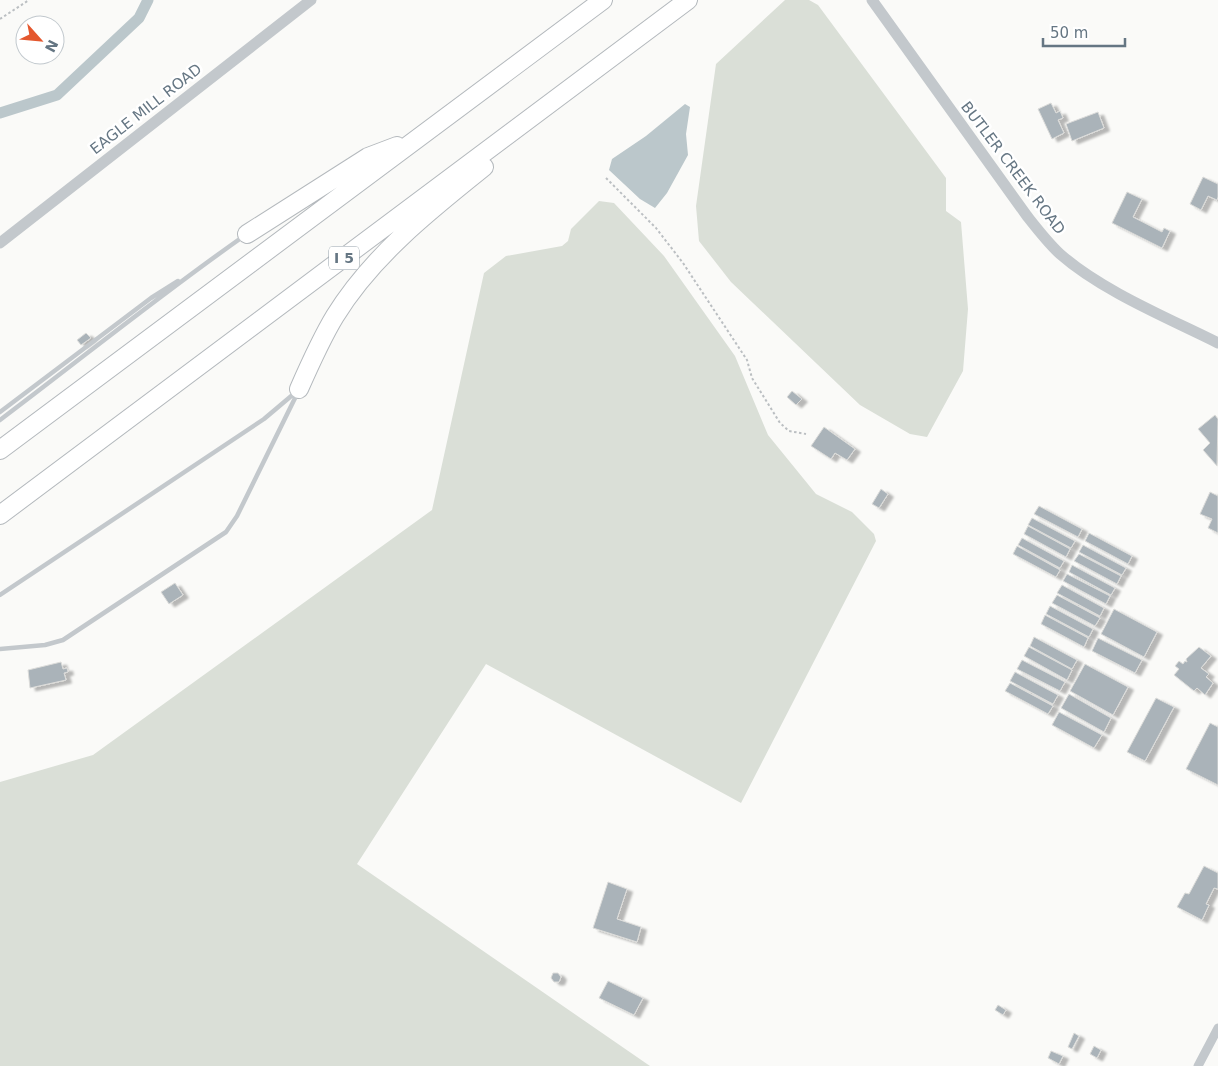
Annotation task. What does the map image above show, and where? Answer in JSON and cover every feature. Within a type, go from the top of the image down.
[{"type":"highway","points":[[0,450],[602,0]]},
{"type":"highway","points":[[300,388],[336,315],[364,277],[388,249],[437,205],[688,0]]},
{"type":"highway","name":"I 5","points":[[0,515],[688,0]]},
{"type":"highway","points":[[247,234],[368,157],[416,139]]},
{"type":"street","name":"EAGLE MILL ROAD","points":[[0,243],[311,0]]},
{"type":"street","name":"BUTLER CREEK ROAD","points":[[872,0],[1028,216],[1054,248],[1079,268],[1112,288],[1218,343]]},
{"type":"street","points":[[1198,1066],[1218,1028]]},
{"type":"lane","points":[[0,412],[151,298],[247,234]]},
{"type":"lane","points":[[0,420],[155,303],[194,271]]},
{"type":"lane","points":[[0,595],[264,419],[300,388]]},
{"type":"lane","points":[[0,649],[45,646],[63,640],[226,532],[237,516],[300,388]]},
{"type":"path","points":[[0,19],[30,0]]},
{"type":"path","points":[[606,178],[656,228],[683,263],[747,360],[752,378],[780,423],[789,431],[806,434]]},
{"type":"shaded area","points":[[785,0],[809,0],[818,5],[946,178],[946,211],[961,222],[968,309],[963,371],[927,437],[910,434],[860,405],[731,282],[699,241],[696,206],[716,64]]},
{"type":"shaded area","points":[[685,104],[690,107],[686,134],[688,155],[667,193],[655,208],[640,199],[609,170],[612,159],[646,136]]},
{"type":"shaded area","points":[[599,201],[614,203],[664,256],[735,356],[768,435],[816,494],[852,512],[874,534],[876,541],[741,803],[486,664],[357,864],[650,1066],[0,1066],[0,782],[93,755],[432,510],[484,273],[506,256],[562,246],[568,241],[571,229]]},
{"type":"building","points":[[1051,103],[1056,113],[1060,111],[1063,118],[1058,120],[1064,133],[1052,139],[1038,109]]},
{"type":"building","points":[[1098,112],[1104,128],[1072,141],[1066,124]]},
{"type":"building","points":[[1203,177],[1218,184],[1218,197],[1217,200],[1208,196],[1201,210],[1190,204]]},
{"type":"building","points":[[1127,192],[1142,199],[1133,217],[1162,232],[1164,228],[1170,231],[1162,248],[1112,223]]},
{"type":"building","points":[[86,333],[91,338],[81,345],[77,340]]},
{"type":"building","points":[[792,391],[802,399],[796,405],[787,397]]},
{"type":"building","points":[[1215,415],[1218,419],[1217,466],[1203,450],[1210,443],[1198,429]]},
{"type":"building","points":[[824,427],[855,449],[847,460],[835,453],[831,459],[811,446]]},
{"type":"building","points":[[881,489],[888,494],[879,508],[872,504]]},
{"type":"building","points":[[1210,492],[1218,496],[1218,533],[1208,528],[1212,519],[1200,514]]},
{"type":"building","points":[[1039,506],[1082,529],[1078,537],[1034,514]]},
{"type":"building","points":[[1032,518],[1075,541],[1071,548],[1028,525]]},
{"type":"building","points":[[1028,526],[1070,549],[1066,557],[1024,534]]},
{"type":"building","points":[[1089,533],[1132,556],[1128,564],[1085,541]]},
{"type":"building","points":[[1022,538],[1064,561],[1060,568],[1018,545]]},
{"type":"building","points":[[1083,545],[1126,568],[1122,575],[1079,552]]},
{"type":"building","points":[[1017,546],[1060,570],[1056,577],[1013,554]]},
{"type":"building","points":[[1079,554],[1121,576],[1117,584],[1074,561]]},
{"type":"building","points":[[1072,565],[1115,588],[1111,595],[1069,572]]},
{"type":"building","points":[[1067,574],[1110,596],[1106,604],[1063,581]]},
{"type":"building","points":[[175,583],[183,595],[169,604],[161,592]]},
{"type":"building","points":[[1062,585],[1104,608],[1100,616],[1057,593]]},
{"type":"building","points":[[1057,595],[1100,618],[1095,626],[1052,603]]},
{"type":"building","points":[[1050,606],[1093,629],[1089,637],[1046,614]]},
{"type":"building","points":[[1114,609],[1157,632],[1144,657],[1101,634]]},
{"type":"building","points":[[1045,615],[1088,638],[1084,647],[1041,624]]},
{"type":"building","points":[[1034,637],[1077,660],[1072,669],[1030,646]]},
{"type":"building","points":[[1098,638],[1142,660],[1135,673],[1092,651]]},
{"type":"building","points":[[1029,647],[1072,670],[1067,680],[1024,656]]},
{"type":"building","points":[[1199,647],[1211,656],[1201,668],[1209,674],[1206,677],[1213,683],[1205,695],[1197,688],[1194,691],[1174,675],[1179,669],[1175,666],[1179,661],[1183,664],[1185,661],[1187,662],[1186,659]]},
{"type":"building","points":[[1022,660],[1065,682],[1060,691],[1017,669]]},
{"type":"building","points":[[61,662],[63,669],[67,668],[68,672],[64,673],[66,680],[30,688],[28,670]]},
{"type":"building","points":[[1085,664],[1128,687],[1113,715],[1070,691]]},
{"type":"building","points":[[1015,672],[1058,695],[1053,704],[1010,681]]},
{"type":"building","points":[[1010,683],[1053,706],[1048,714],[1005,691]]},
{"type":"building","points":[[1069,694],[1111,718],[1104,732],[1061,708]]},
{"type":"building","points":[[1156,698],[1174,707],[1145,761],[1127,752]]},
{"type":"building","points":[[1059,712],[1102,735],[1094,748],[1052,725]]},
{"type":"building","points":[[1210,723],[1218,727],[1218,785],[1186,769]]},
{"type":"building","points":[[1204,866],[1218,873],[1218,889],[1214,888],[1206,904],[1209,905],[1202,920],[1177,907],[1185,893],[1189,894]]},
{"type":"building","points":[[608,882],[627,889],[617,919],[641,927],[637,942],[593,928]]},
{"type":"building","points":[[553,973],[558,973],[561,977],[559,982],[554,982],[551,978]]},
{"type":"building","points":[[608,981],[643,998],[634,1015],[599,998]]},
{"type":"building","points":[[998,1005],[1006,1010],[1003,1015],[995,1010]]},
{"type":"building","points":[[1074,1033],[1079,1036],[1072,1049],[1068,1047]]},
{"type":"building","points":[[1094,1046],[1101,1050],[1097,1058],[1090,1054]]},
{"type":"building","points":[[1051,1051],[1063,1056],[1059,1064],[1048,1058]]},
{"type":"waterway","points":[[0,113],[57,95],[139,18],[148,0]]}]
